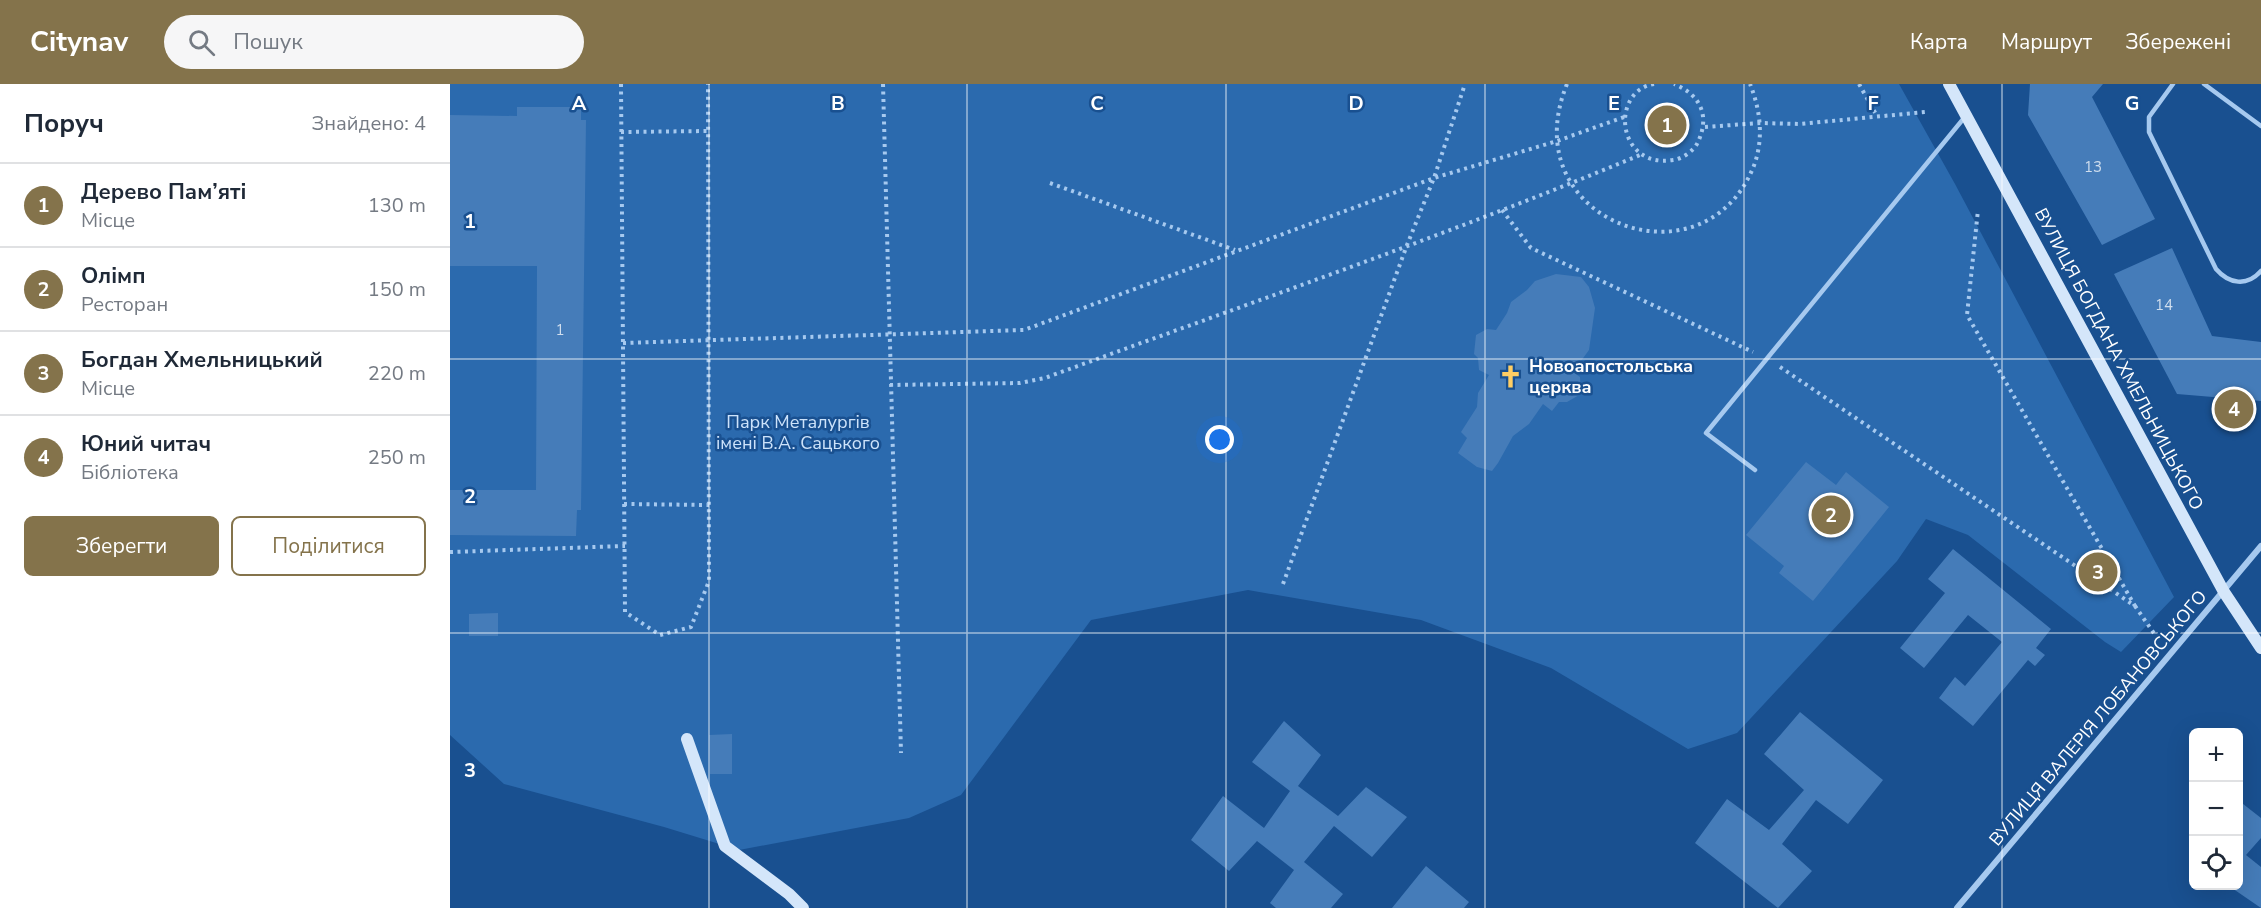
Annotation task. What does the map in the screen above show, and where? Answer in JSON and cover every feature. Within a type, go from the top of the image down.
[{"type":"main road","name":"ВУЛИЦЯ БОГДАНА ХМЕЛЬНИЦЬКОГО","points":[[1949,84],[2224,592],[2261,648]]},
{"type":"main road","points":[[687,739],[725,846],[789,894],[803,908]]},
{"type":"street","name":"ВУЛИЦЯ ВАЛЕРІЯ ЛОБАНОВСЬКОГО","points":[[1957,908],[2261,546]]},
{"type":"lane","points":[[2173,84],[2149,117],[2149,132],[2216,269],[2227,279],[2235,282],[2251,281],[2261,272]]},
{"type":"lane","points":[[2204,84],[2261,126]]},
{"type":"lane","points":[[1755,470],[1706,433],[1966,116]]},
{"type":"path","points":[[621,84],[625,612],[660,635],[691,627],[709,581],[708,84]]},
{"type":"path","points":[[883,84],[901,753]]},
{"type":"path","points":[[1283,584],[1407,245],[1434,178],[1465,84]]},
{"type":"path","points":[[1568,84],[1560,102],[1557,141],[1561,161],[1570,184],[1595,210],[1612,220],[1630,228],[1650,231],[1670,231],[1690,227],[1716,213],[1739,193],[1757,158],[1760,138],[1756,99],[1749,84]]},
{"type":"path","points":[[1654,84],[1648,85],[1632,98],[1624,117],[1627,138],[1640,154],[1660,162],[1681,159],[1697,146],[1705,126],[1701,106],[1688,90],[1674,84]]},
{"type":"path","points":[[1859,84],[1877,116]]},
{"type":"path","points":[[1705,126],[1760,123],[1800,124],[1925,112]]},
{"type":"path","points":[[623,343],[1024,330],[1434,178],[1557,141],[1624,117]]},
{"type":"path","points":[[621,132],[709,132]]},
{"type":"path","points":[[890,385],[1033,381],[1502,210],[1640,154]]},
{"type":"path","points":[[1050,183],[1237,250]]},
{"type":"path","points":[[1502,210],[1531,248],[1767,358],[2135,606]]},
{"type":"path","points":[[1978,210],[1967,315],[2135,606],[2170,656]]},
{"type":"path","points":[[624,504],[709,505]]},
{"type":"path","points":[[450,552],[625,546]]},
{"type":"green space","name":"Парк Металургів імені В.А. Сацького","points":[[450,84],[1899,84],[1955,184],[2174,597],[2121,652],[1968,535],[1926,519],[1897,561],[1737,733],[1688,749],[1551,668],[1421,620],[1248,590],[1091,620],[961,795],[909,818],[739,850],[664,827],[504,784],[450,735]]},
{"type":"building","points":[[2030,84],[2103,84],[2092,97],[2155,219],[2102,245],[2028,115]]},
{"type":"building","points":[[517,107],[581,107],[581,120],[586,120],[581,510],[577,510],[576,536],[450,535],[450,490],[536,490],[537,266],[450,266],[450,115],[517,116]]},
{"type":"building","points":[[2172,248],[2212,336],[2261,342],[2261,401],[2177,394],[2114,274]]},
{"type":"building","points":[[1556,274],[1581,277],[1589,287],[1595,308],[1589,350],[1573,372],[1580,377],[1581,394],[1567,402],[1559,402],[1552,411],[1543,404],[1529,424],[1513,436],[1492,471],[1477,467],[1458,453],[1467,438],[1461,432],[1477,407],[1478,393],[1489,375],[1479,370],[1478,358],[1474,354],[1476,335],[1487,329],[1496,330],[1511,302],[1535,281]]},
{"type":"building","points":[[1806,462],[1836,485],[1846,472],[1889,507],[1813,601],[1779,573],[1784,566],[1746,535]]},
{"type":"building","points":[[1953,549],[2051,629],[2036,648],[2045,655],[2035,666],[2028,660],[1973,726],[1939,698],[1955,677],[1965,686],[2002,642],[1968,615],[1924,668],[1900,648],[1945,593],[1928,579]]},
{"type":"building","points":[[498,613],[498,636],[469,636],[469,614]]},
{"type":"building","points":[[1800,712],[1883,780],[1848,824],[1816,800],[1782,844],[1812,871],[1778,908],[1695,843],[1727,799],[1769,830],[1804,790],[1764,754]]},
{"type":"building","points":[[1284,721],[1321,755],[1298,786],[1338,816],[1366,787],[1407,817],[1372,857],[1334,826],[1304,862],[1343,894],[1331,908],[1276,908],[1270,903],[1294,870],[1257,841],[1229,871],[1191,840],[1223,796],[1264,828],[1290,791],[1252,762]]},
{"type":"building","points":[[732,734],[732,774],[710,774],[709,735]]},
{"type":"building","points":[[2243,804],[2261,818],[2261,838],[2246,855],[2261,867],[2261,908],[2235,890],[2243,890]]},
{"type":"building","points":[[1426,866],[1469,902],[1464,908],[1392,908]]},
{"type":"place","name":"Дерево Пам’яті","points":[[1667,125]]},
{"type":"place","name":"Новоапостольська церква","points":[[1511,376]]},
{"type":"place","name":"Юний читач","points":[[2234,409]]},
{"type":"place","name":"Олімп","points":[[1831,515]]},
{"type":"place","name":"Богдан Хмельницький","points":[[2098,572]]}]
